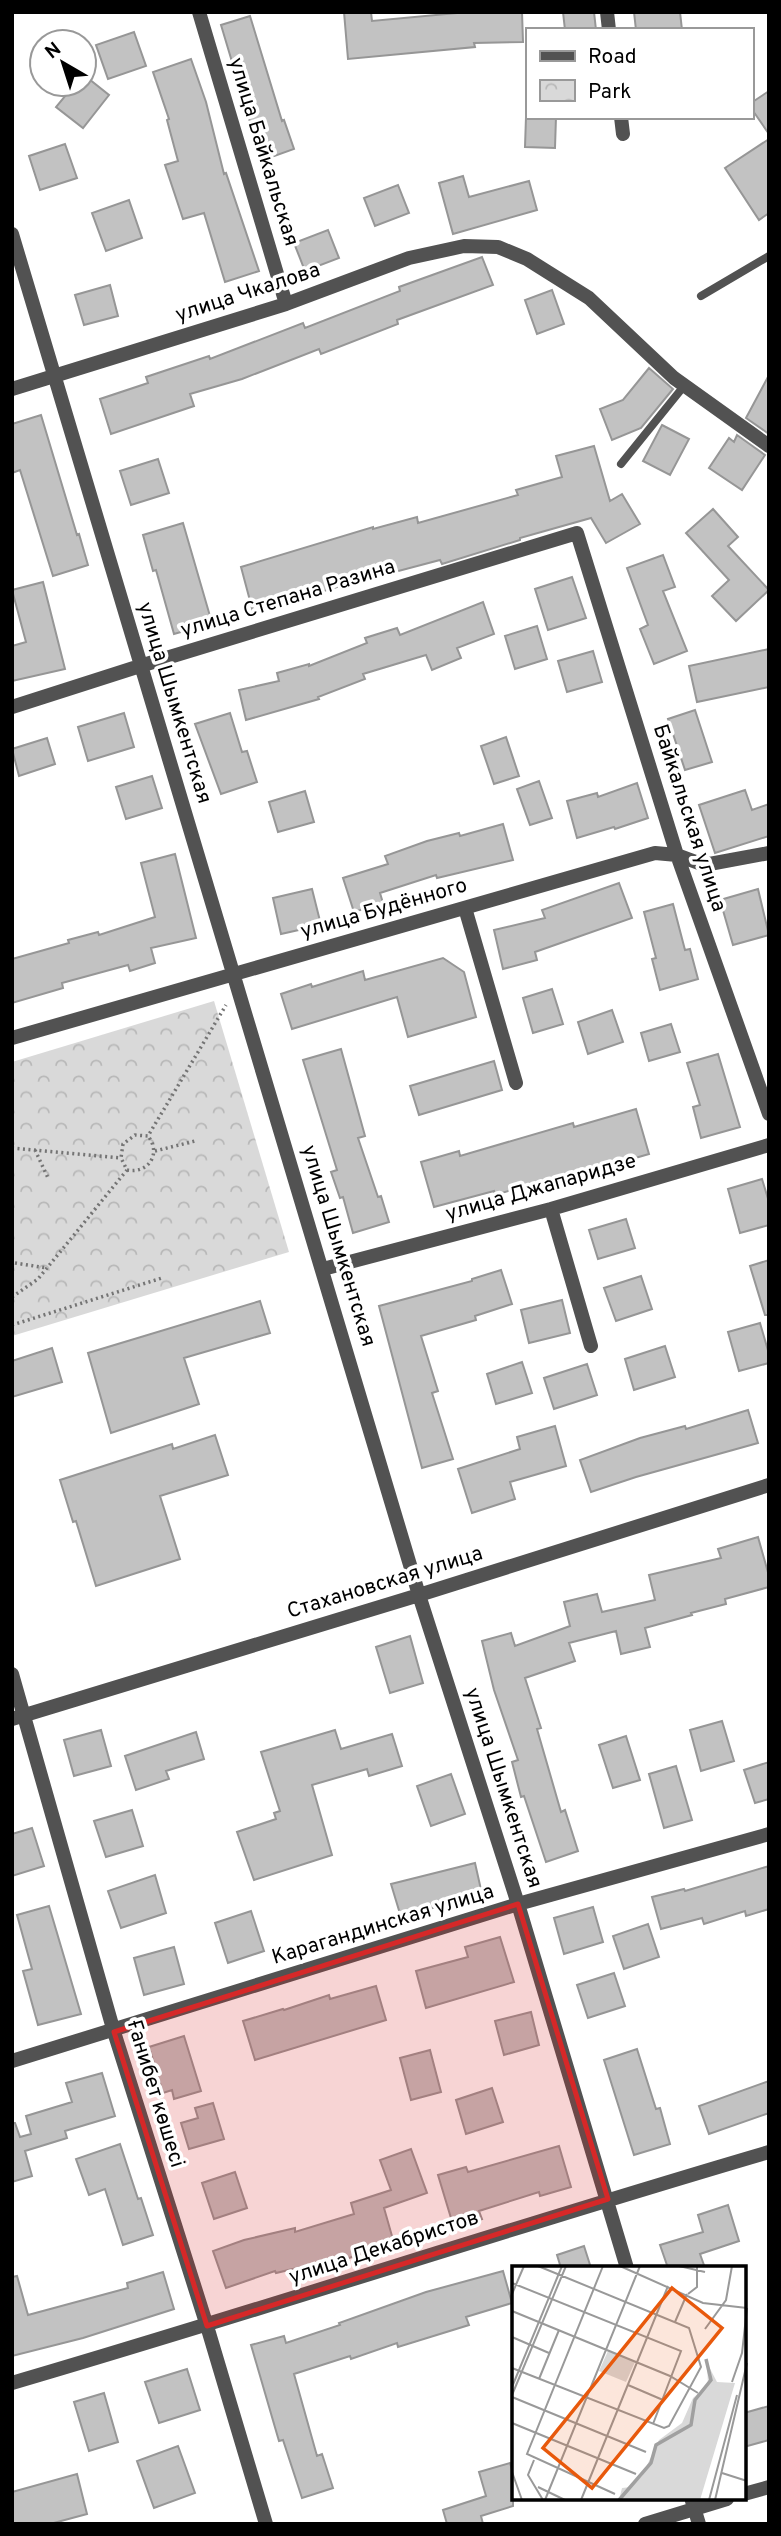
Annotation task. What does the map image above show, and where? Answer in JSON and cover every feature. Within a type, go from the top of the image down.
[{"type":"street","name":"улица Байкальская","points":[[199,12],[286,304]]},
{"type":"street","points":[[621,119],[623,134]]},
{"type":"street","name":"улица Шымкентская","points":[[12,234],[419,1595],[518,1904],[626,2266]]},
{"type":"street","name":"улица Чкалова","points":[[12,389],[286,304],[409,258],[464,246],[498,247],[527,259],[589,298],[684,386]]},
{"type":"street","points":[[684,386],[769,446]]},
{"type":"street","name":"улица Степана Разина","points":[[12,707],[577,533]]},
{"type":"street","name":"Байкальская улица","points":[[577,533],[677,855],[769,1114]]},
{"type":"street","name":"улица Будённого","points":[[12,1038],[236,980],[465,908],[655,853],[677,855],[704,865],[769,853]]},
{"type":"street","points":[[465,908],[516,1083]]},
{"type":"street","name":"улица Джапаридзе","points":[[323,1269],[551,1209],[769,1145]]},
{"type":"street","points":[[551,1209],[592,1346]]},
{"type":"street","name":"Стахановская улица","points":[[19,1717],[769,1485]]},
{"type":"street","name":"Ғанибет көшесі","points":[[12,1674],[19,1717],[266,2524]]},
{"type":"street","name":"Карагандинская улица","points":[[12,2061],[114,2032],[518,1904],[769,1833]]},
{"type":"street","name":"улица Декабристов","points":[[12,2383],[206,2326],[608,2199],[769,2152]]},
{"type":"street","points":[[746,2493],[769,2487]]},
{"type":"street","points":[[645,2524],[693,2504],[713,2501]]},
{"type":"street","points":[[693,2504],[699,2524]]},
{"type":"lane","points":[[702,296],[769,256]]},
{"type":"lane","points":[[621,464],[684,386]]},
{"type":"path","points":[[148,1136],[236,980]]},
{"type":"path","points":[[135,1135],[148,1136],[155,1151],[153,1159],[146,1168],[135,1172],[127,1170],[121,1158],[123,1144],[135,1135]]},
{"type":"path","points":[[155,1151],[195,1141]]},
{"type":"path","points":[[12,1148],[121,1158]]},
{"type":"path","points":[[35,1150],[50,1180]]},
{"type":"path","points":[[12,1297],[38,1279],[127,1170]]},
{"type":"path","points":[[15,1263],[47,1268]]},
{"type":"path","points":[[12,1325],[162,1278]]},
{"type":"highlighted area","points":[[518,1904],[608,2199],[207,2326],[114,2032]]},
{"type":"green space","points":[[214,1001],[289,1252],[12,1336],[12,1062]]},
{"type":"building","points":[[344,12],[371,12],[372,21],[468,12],[522,12],[523,42],[474,43],[475,47],[348,59]]},
{"type":"building","points":[[563,12],[594,12],[596,28],[565,28]]},
{"type":"building","points":[[634,12],[680,12],[682,28],[636,28]]},
{"type":"building","points":[[250,16],[282,121],[284,120],[294,149],[266,159],[253,121],[250,122],[221,25]]},
{"type":"building","points":[[134,32],[146,66],[108,79],[98,44]]},
{"type":"building","points":[[191,59],[206,102],[224,174],[226,173],[259,271],[225,282],[204,213],[183,219],[165,165],[178,161],[167,120],[169,119],[153,72]]},
{"type":"building","points":[[98,86],[109,95],[83,128],[56,107],[63,98],[98,98]]},
{"type":"building","points":[[769,91],[769,134],[753,111],[753,102]]},
{"type":"building","points":[[526,117],[556,119],[555,148],[525,147]]},
{"type":"building","points":[[769,139],[769,213],[759,220],[725,168]]},
{"type":"building","points":[[65,144],[77,178],[40,190],[29,156]]},
{"type":"building","points":[[463,176],[469,197],[529,181],[537,210],[453,234],[439,183]]},
{"type":"building","points":[[398,185],[409,213],[375,226],[364,198]]},
{"type":"building","points":[[129,200],[142,238],[106,251],[92,213]]},
{"type":"building","points":[[328,230],[339,258],[305,271],[294,243]]},
{"type":"building","points":[[482,257],[493,285],[397,320],[398,324],[321,354],[319,349],[242,379],[190,394],[194,406],[111,434],[100,399],[148,383],[146,377],[209,356],[210,359],[303,323],[305,328],[400,291],[399,287]]},
{"type":"building","points":[[110,285],[118,316],[84,325],[75,295]]},
{"type":"building","points":[[552,290],[564,324],[537,334],[525,300]]},
{"type":"building","points":[[649,368],[673,389],[641,428],[612,440],[600,409],[623,400]]},
{"type":"building","points":[[769,375],[769,434],[746,418]]},
{"type":"building","points":[[41,415],[88,565],[53,576],[20,470],[12,473],[12,424]]},
{"type":"building","points":[[662,425],[689,439],[670,475],[643,461]]},
{"type":"building","points":[[737,435],[765,455],[742,490],[709,468],[729,438],[734,442]]},
{"type":"building","points":[[594,446],[610,501],[622,494],[640,524],[606,543],[591,518],[442,564],[440,560],[391,571],[253,612],[241,567],[373,527],[417,517],[418,523],[518,495],[516,490],[562,477],[556,456]]},
{"type":"building","points":[[158,459],[169,493],[131,505],[120,471]]},
{"type":"building","points":[[713,509],[738,537],[728,546],[769,590],[736,621],[712,596],[729,580],[686,533]]},
{"type":"building","points":[[183,523],[212,623],[174,634],[143,535]]},
{"type":"building","points":[[663,555],[675,587],[663,591],[687,651],[654,664],[640,629],[648,625],[627,568]]},
{"type":"building","points":[[572,577],[586,618],[548,630],[535,589]]},
{"type":"building","points":[[43,582],[65,669],[12,681],[12,646],[26,642],[12,590]]},
{"type":"building","points":[[483,602],[494,634],[457,648],[461,658],[432,670],[426,655],[363,674],[365,679],[318,697],[319,699],[246,720],[239,690],[279,681],[277,673],[309,666],[367,643],[365,638],[397,628],[400,635]]},
{"type":"building","points":[[537,626],[547,659],[515,669],[505,636]]},
{"type":"building","points":[[769,649],[769,687],[697,702],[689,666]]},
{"type":"building","points":[[593,651],[602,682],[567,692],[558,661]]},
{"type":"building","points":[[695,710],[712,762],[685,770],[668,719]]},
{"type":"building","points":[[124,713],[134,747],[88,761],[78,727]]},
{"type":"building","points":[[230,713],[242,752],[247,751],[257,782],[221,794],[195,724]]},
{"type":"building","points":[[506,737],[519,776],[494,784],[481,746]]},
{"type":"building","points":[[47,738],[55,764],[19,776],[12,749]]},
{"type":"building","points":[[152,776],[162,808],[126,819],[116,787]]},
{"type":"building","points":[[539,781],[552,818],[530,825],[517,789]]},
{"type":"building","points":[[637,783],[648,818],[577,838],[567,801],[597,793],[598,797]]},
{"type":"building","points":[[745,790],[752,810],[769,804],[769,836],[715,853],[699,805]]},
{"type":"building","points":[[305,791],[314,822],[278,832],[269,802]]},
{"type":"building","points":[[503,824],[513,860],[437,878],[436,875],[380,893],[383,903],[354,912],[343,878],[388,864],[385,856],[427,841],[459,833],[460,836]]},
{"type":"building","points":[[175,854],[196,938],[151,948],[155,963],[130,971],[128,965],[62,983],[63,988],[12,1003],[12,959],[69,943],[68,940],[98,932],[99,935],[155,917],[141,863]]},
{"type":"building","points":[[619,883],[632,918],[535,952],[537,960],[503,969],[494,930],[545,918],[542,910]]},
{"type":"building","points":[[312,889],[321,925],[281,934],[273,898]]},
{"type":"building","points":[[758,889],[769,935],[733,945],[720,900]]},
{"type":"building","points":[[673,904],[685,950],[690,949],[698,979],[660,990],[652,959],[656,958],[644,912]]},
{"type":"building","points":[[443,958],[464,972],[476,1017],[408,1037],[397,997],[292,1029],[281,994],[363,971],[365,980]]},
{"type":"building","points":[[552,989],[563,1024],[533,1033],[523,998]]},
{"type":"building","points":[[612,1010],[623,1042],[588,1054],[578,1022]]},
{"type":"building","points":[[671,1024],[680,1052],[649,1061],[641,1033]]},
{"type":"building","points":[[341,1049],[365,1136],[358,1138],[389,1222],[353,1233],[343,1197],[340,1198],[331,1172],[337,1170],[303,1060]]},
{"type":"building","points":[[718,1054],[740,1127],[701,1138],[693,1107],[700,1105],[687,1063]]},
{"type":"building","points":[[494,1061],[502,1090],[419,1115],[410,1086]]},
{"type":"building","points":[[636,1109],[649,1154],[611,1165],[610,1161],[495,1195],[494,1191],[434,1207],[421,1162],[459,1151],[460,1156],[573,1123],[574,1127]]},
{"type":"building","points":[[762,1179],[769,1202],[769,1225],[740,1233],[728,1189]]},
{"type":"building","points":[[626,1219],[635,1248],[598,1259],[589,1230]]},
{"type":"building","points":[[769,1260],[769,1315],[765,1315],[750,1266]]},
{"type":"building","points":[[501,1270],[512,1304],[475,1316],[476,1320],[421,1336],[438,1391],[432,1393],[453,1459],[422,1468],[379,1306],[472,1281]]},
{"type":"building","points":[[641,1276],[652,1309],[616,1321],[604,1288]]},
{"type":"building","points":[[562,1300],[570,1333],[529,1343],[521,1310]]},
{"type":"building","points":[[260,1301],[270,1333],[184,1358],[199,1404],[111,1433],[88,1353]]},
{"type":"building","points":[[760,1323],[769,1363],[739,1371],[728,1332]]},
{"type":"building","points":[[665,1346],[675,1377],[634,1390],[625,1359]]},
{"type":"building","points":[[52,1348],[62,1382],[12,1397],[12,1361]]},
{"type":"building","points":[[522,1362],[532,1393],[496,1404],[487,1374]]},
{"type":"building","points":[[587,1364],[597,1395],[554,1409],[544,1378]]},
{"type":"building","points":[[748,1410],[758,1443],[591,1492],[580,1460],[640,1438],[685,1426],[686,1429]]},
{"type":"building","points":[[555,1426],[566,1466],[510,1482],[515,1499],[472,1513],[458,1469],[520,1449],[517,1437]]},
{"type":"building","points":[[215,1435],[228,1475],[160,1496],[180,1559],[96,1586],[60,1480],[172,1444],[173,1449]]},
{"type":"building","points":[[758,1537],[769,1576],[769,1587],[725,1599],[726,1604],[645,1628],[650,1647],[621,1654],[616,1631],[569,1643],[575,1661],[525,1678],[541,1728],[537,1729],[561,1812],[565,1810],[578,1851],[546,1862],[524,1796],[521,1797],[512,1762],[518,1760],[494,1690],[482,1641],[511,1633],[515,1646],[570,1626],[564,1602],[597,1594],[602,1612],[655,1600],[649,1575],[721,1558],[718,1549]]},
{"type":"building","points":[[410,1636],[423,1683],[390,1693],[376,1647]]},
{"type":"building","points":[[722,1721],[734,1761],[701,1771],[690,1730]]},
{"type":"building","points":[[101,1730],[111,1766],[74,1776],[64,1740]]},
{"type":"building","points":[[335,1730],[341,1749],[392,1734],[402,1766],[369,1776],[367,1769],[312,1785],[332,1855],[254,1880],[237,1832],[276,1819],[274,1813],[280,1811],[261,1752]]},
{"type":"building","points":[[196,1732],[204,1759],[166,1771],[169,1779],[136,1790],[125,1756]]},
{"type":"building","points":[[626,1736],[640,1780],[613,1788],[599,1745]]},
{"type":"building","points":[[769,1762],[769,1799],[755,1803],[744,1770]]},
{"type":"building","points":[[676,1766],[692,1820],[664,1828],[649,1774]]},
{"type":"building","points":[[451,1774],[465,1814],[431,1826],[417,1786]]},
{"type":"building","points":[[132,1810],[143,1846],[106,1857],[94,1821]]},
{"type":"building","points":[[32,1828],[44,1866],[12,1876],[12,1834]]},
{"type":"building","points":[[475,1863],[482,1894],[401,1917],[391,1884]]},
{"type":"building","points":[[769,1866],[769,1909],[746,1916],[745,1911],[704,1924],[702,1918],[661,1929],[652,1897],[684,1889],[685,1891]]},
{"type":"building","points":[[155,1875],[166,1913],[121,1928],[108,1891]]},
{"type":"building","points":[[49,1906],[81,2014],[38,2025],[23,1971],[32,1969],[17,1915]]},
{"type":"building","points":[[593,1907],[603,1942],[564,1954],[554,1918]]},
{"type":"building","points":[[251,1911],[264,1951],[228,1963],[215,1923]]},
{"type":"building","points":[[648,1924],[659,1957],[624,1969],[613,1936]]},
{"type":"building","points":[[500,1937],[514,1982],[426,2008],[416,1971],[468,1957],[465,1947]]},
{"type":"building","points":[[174,1947],[184,1984],[144,1995],[134,1958]]},
{"type":"building","points":[[614,1973],[625,2006],[588,2018],[577,1985]]},
{"type":"building","points":[[376,1986],[386,2020],[255,2060],[243,2021],[329,1995],[330,1999]]},
{"type":"building","points":[[531,2012],[539,2045],[504,2055],[495,2021]]},
{"type":"building","points":[[184,2036],[201,2091],[174,2099],[172,2090],[163,2093],[149,2047]]},
{"type":"building","points":[[637,2049],[656,2109],[660,2108],[670,2144],[634,2155],[604,2060]]},
{"type":"building","points":[[430,2050],[441,2092],[411,2100],[400,2058]]},
{"type":"building","points":[[102,2073],[115,2116],[65,2131],[67,2138],[25,2151],[32,2176],[12,2182],[12,2123],[15,2123],[20,2137],[31,2134],[26,2116],[72,2102],[66,2083]]},
{"type":"building","points":[[769,2081],[769,2113],[709,2134],[699,2106]]},
{"type":"building","points":[[492,2088],[503,2122],[466,2134],[456,2100]]},
{"type":"building","points":[[213,2103],[224,2139],[189,2149],[181,2123],[198,2118],[195,2108]]},
{"type":"building","points":[[120,2144],[153,2235],[123,2245],[105,2189],[89,2195],[76,2159]]},
{"type":"building","points":[[559,2146],[571,2187],[540,2196],[539,2192],[479,2211],[482,2219],[454,2228],[438,2175],[466,2167],[468,2172]]},
{"type":"building","points":[[411,2149],[427,2193],[384,2208],[394,2243],[319,2268],[318,2263],[276,2273],[275,2271],[226,2288],[213,2251],[244,2240],[295,2228],[295,2232],[354,2214],[351,2203],[391,2190],[380,2160]]},
{"type":"building","points":[[235,2172],[247,2208],[214,2219],[202,2183]]},
{"type":"building","points":[[728,2205],[739,2241],[700,2254],[704,2266],[667,2266],[660,2245],[703,2232],[698,2215]]},
{"type":"building","points":[[584,2246],[590,2266],[560,2266],[557,2255]]},
{"type":"building","points":[[503,2271],[512,2303],[466,2317],[469,2325],[398,2347],[397,2343],[351,2359],[350,2356],[294,2374],[317,2456],[322,2454],[333,2488],[302,2498],[283,2440],[279,2441],[251,2345],[284,2336],[286,2343],[426,2292]]},
{"type":"building","points":[[163,2272],[174,2309],[83,2338],[12,2356],[12,2277],[17,2276],[28,2315],[128,2288],[127,2283]]},
{"type":"building","points":[[187,2369],[200,2410],[159,2423],[145,2382]]},
{"type":"building","points":[[104,2393],[118,2442],[89,2451],[74,2402]]},
{"type":"building","points":[[769,2406],[769,2440],[746,2446],[746,2412]]},
{"type":"building","points":[[178,2446],[195,2493],[154,2508],[137,2461]]},
{"type":"building","points":[[510,2463],[513,2506],[481,2516],[483,2524],[447,2524],[443,2510],[486,2496],[479,2472]]},
{"type":"building","points":[[77,2474],[87,2514],[50,2524],[12,2524],[12,2492]]}]
